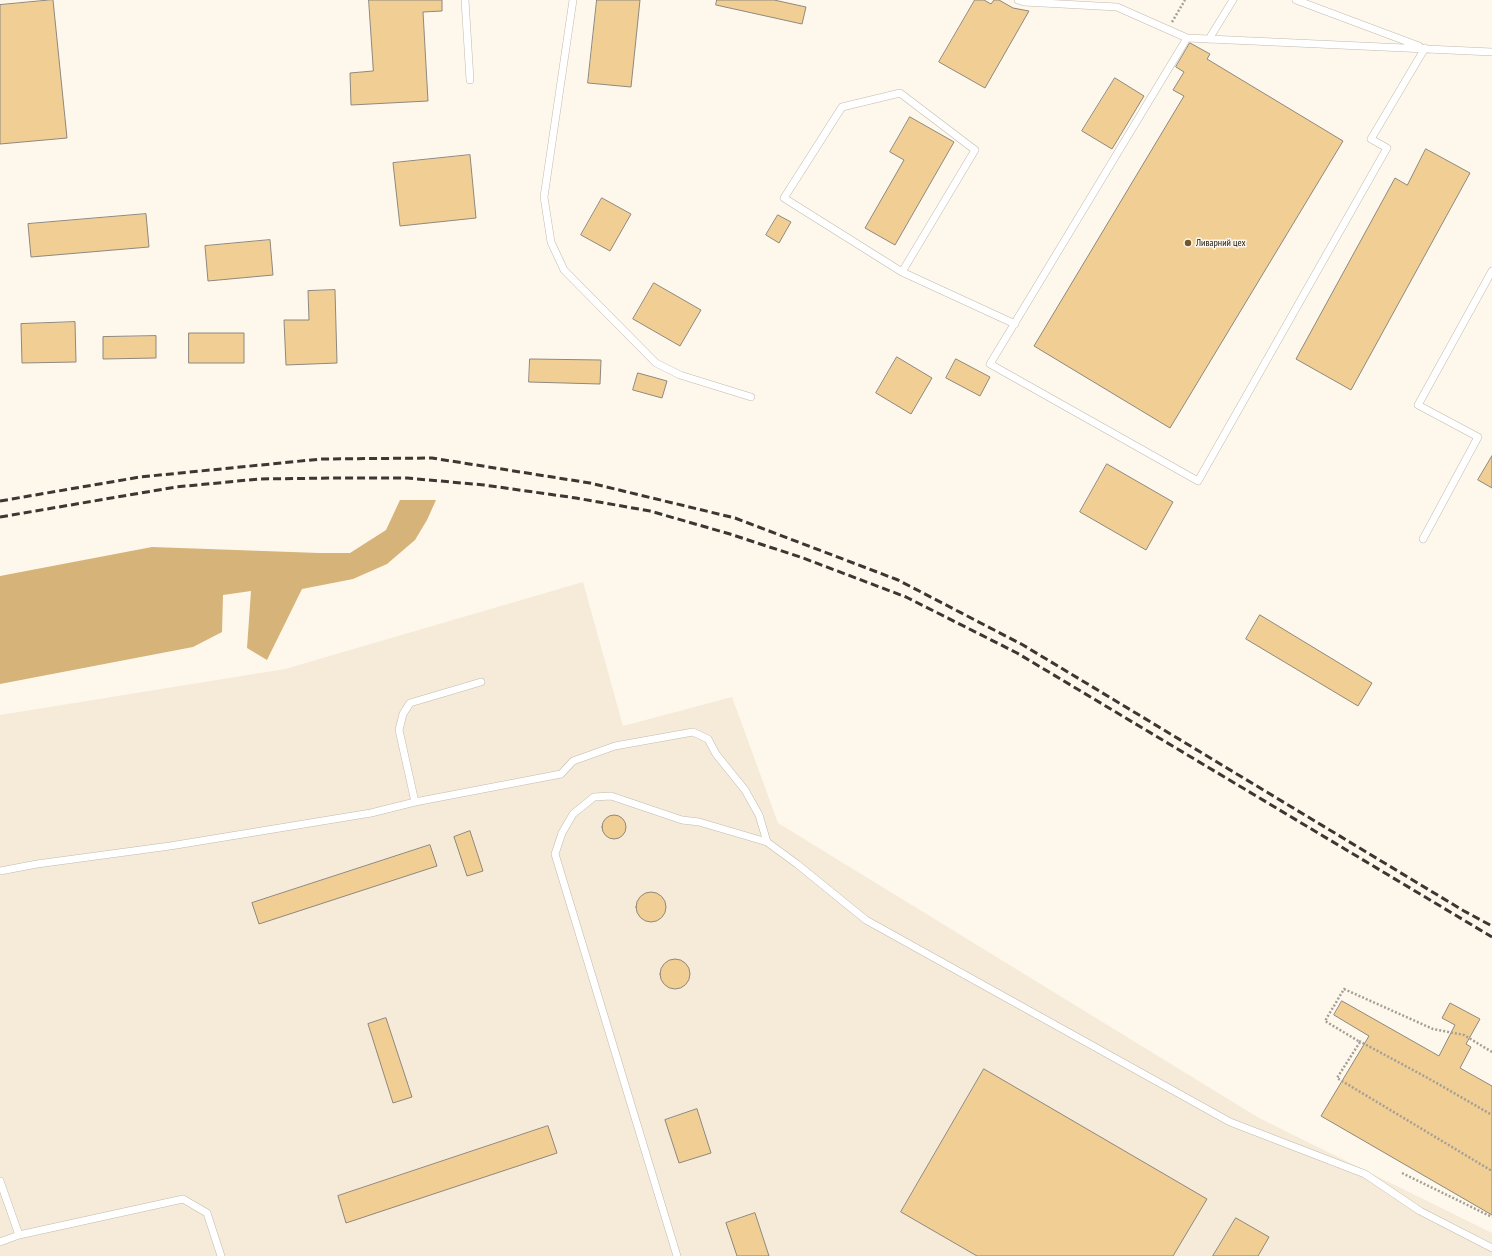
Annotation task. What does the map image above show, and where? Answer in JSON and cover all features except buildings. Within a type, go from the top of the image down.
[{"type":"lane","points":[[464,0],[470,80]]},
{"type":"lane","points":[[573,0],[544,197],[551,242],[564,270],[656,363],[680,375],[751,397]]},
{"type":"lane","points":[[1018,0],[1024,2],[1117,7],[1187,38],[1492,52]]},
{"type":"lane","points":[[1209,39],[1233,0]]},
{"type":"lane","points":[[1296,0],[1425,48]]},
{"type":"lane","points":[[1187,38],[990,364],[1198,481],[1387,148],[1370,139],[1425,48]]},
{"type":"lane","points":[[902,272],[975,150],[900,93],[842,107],[784,198],[902,272],[1015,324]]},
{"type":"lane","points":[[1423,539],[1478,437],[1418,405],[1492,271]]},
{"type":"lane","points":[[415,802],[399,730],[403,714],[410,703],[481,682]]},
{"type":"lane","points":[[0,871],[37,864],[170,846],[371,812],[561,774],[573,761],[615,746],[693,732],[708,739],[716,754],[745,790],[759,815],[767,842]]},
{"type":"lane","points":[[678,1256],[555,854],[562,833],[574,814],[594,797],[611,796],[682,820],[699,822],[767,842],[797,864],[866,920],[1230,1122],[1366,1174],[1420,1211],[1492,1248]]},
{"type":"lane","points":[[0,1181],[19,1235]]},
{"type":"lane","points":[[0,1242],[19,1235],[183,1199],[207,1213],[221,1256]]},
{"type":"path","points":[[1167,29],[1185,0]]},
{"type":"path","points":[[1492,1052],[1464,1035],[1433,1029],[1344,989],[1325,1021],[1492,1115]]},
{"type":"path","points":[[1359,1041],[1360,1042],[1337,1078],[1492,1171]]},
{"type":"path","points":[[1402,1173],[1492,1217]]},
{"type":"shaded area","points":[[400,500],[436,500],[427,520],[415,540],[387,564],[353,579],[302,589],[267,660],[247,648],[251,591],[223,595],[222,632],[193,647],[0,684],[0,576],[152,547],[350,553],[386,530]]},
{"type":"shaded area","points":[[583,582],[623,726],[732,697],[778,823],[1259,1118],[1492,1233],[1492,1256],[0,1256],[0,715],[285,669]]},
{"type":"railway","points":[[0,501],[140,477],[321,459],[432,458],[590,483],[735,518],[898,580],[1023,645],[1464,911],[1492,926]]},
{"type":"railway","points":[[0,517],[176,487],[259,479],[333,478],[407,478],[484,485],[576,498],[650,511],[730,534],[803,558],[906,597],[1017,653],[1492,937]]},
{"type":"place","name":"Ливарний цех","points":[[1188,243]]}]
